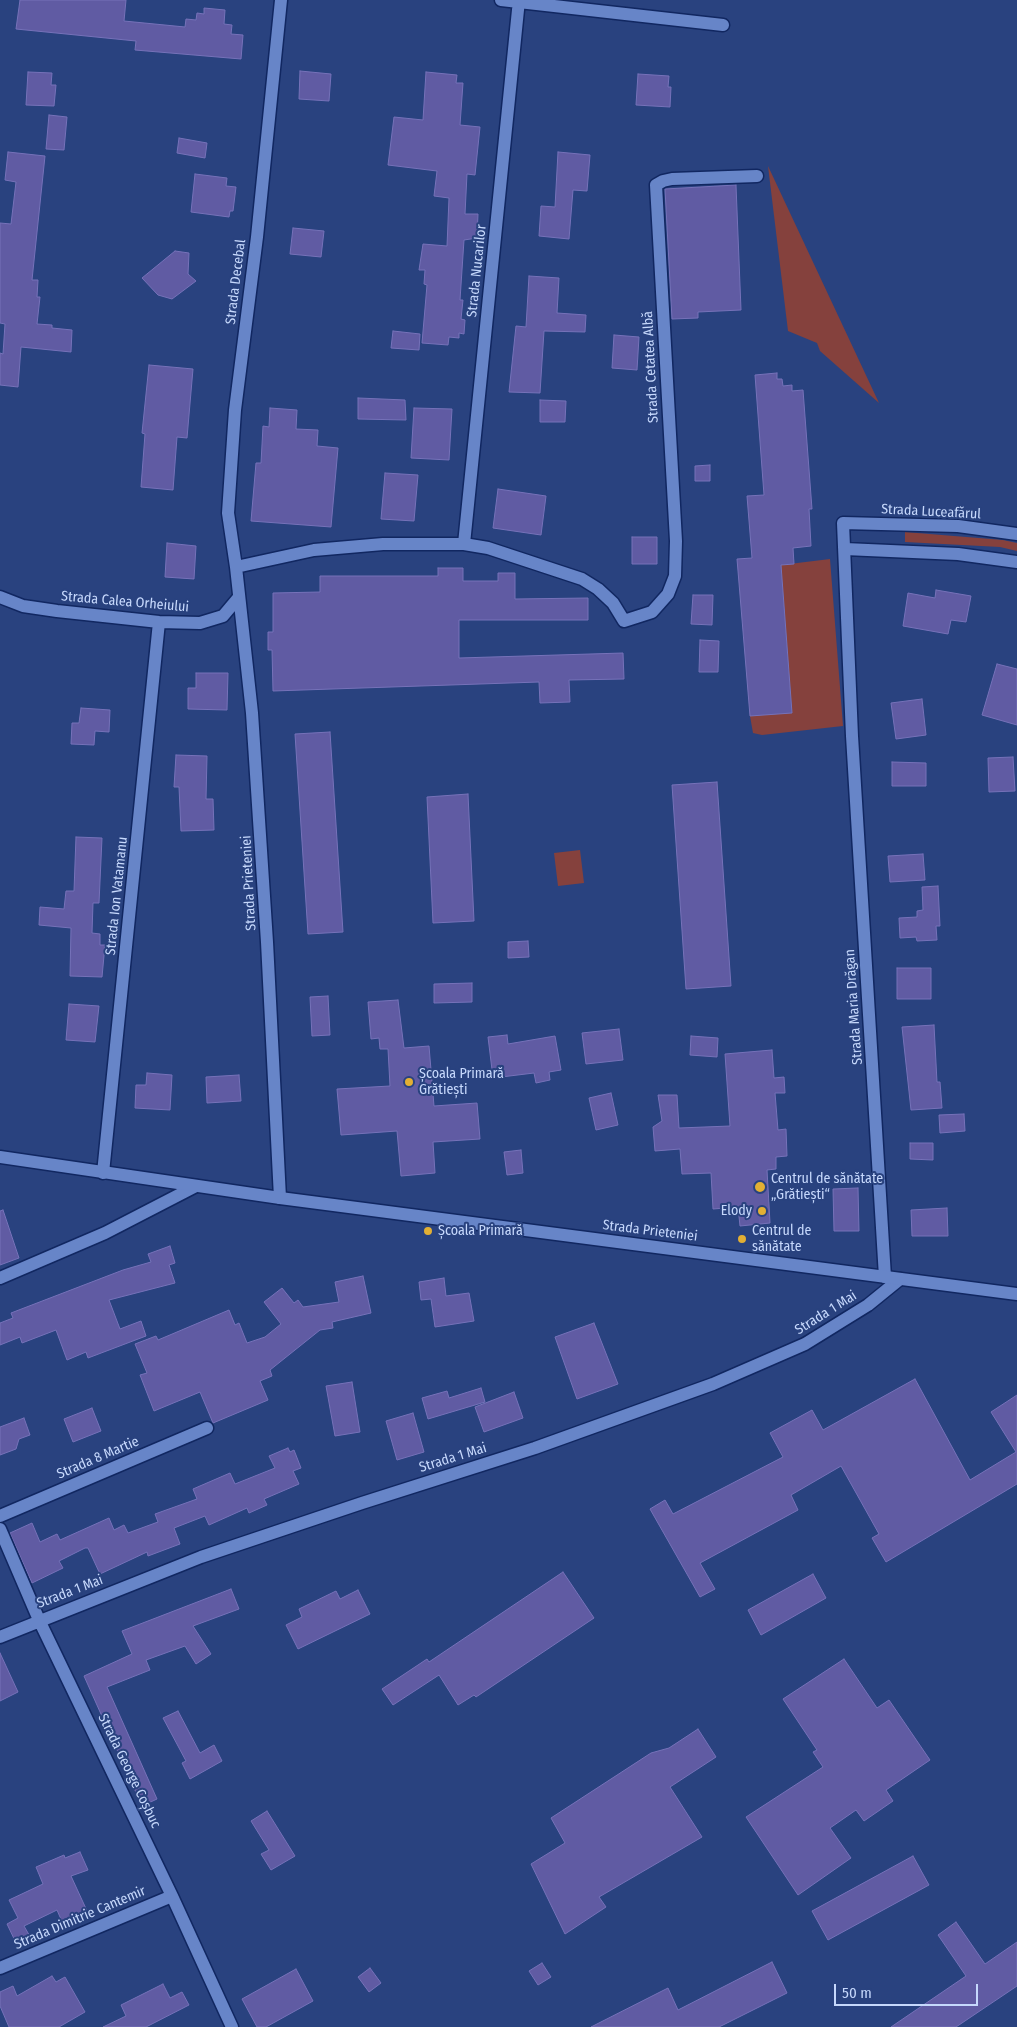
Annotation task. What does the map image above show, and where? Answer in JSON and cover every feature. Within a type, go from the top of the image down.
[{"type":"street","name":"Strada Decebal","points":[[236,567],[228,513],[235,420],[257,237],[281,0]]},
{"type":"street","points":[[501,0],[723,25]]},
{"type":"street","name":"Strada Nucarilor","points":[[464,544],[519,1]]},
{"type":"street","name":"Strada Cetatea Albă","points":[[464,544],[488,548],[582,579],[598,588],[624,620],[652,612],[668,594],[675,576],[676,541],[656,185],[663,180],[672,179],[757,176]]},
{"type":"street","name":"Strada Luceafărul","points":[[844,523],[958,526],[1017,534]]},
{"type":"street","name":"Strada Maria Drăgan","points":[[844,523],[852,736],[885,1277]]},
{"type":"street","points":[[236,567],[314,550],[382,544],[464,544]]},
{"type":"street","points":[[845,549],[958,554],[1017,562]]},
{"type":"street","name":"Strada Prieteniei","points":[[236,567],[252,712],[260,813],[280,1198]]},
{"type":"street","name":"Strada Calea Orheiului","points":[[0,597],[23,606],[57,611],[159,622],[200,623],[223,616],[239,597]]},
{"type":"street","name":"Strada Ion Vatamanu","points":[[103,1173],[159,622]]},
{"type":"street","name":"Strada Prieteniei","points":[[0,1157],[280,1198],[1017,1294]]},
{"type":"street","points":[[0,1278],[105,1233],[196,1186]]},
{"type":"street","name":"Strada 1 Mai","points":[[0,1637],[201,1557],[535,1448],[713,1384],[805,1344],[868,1305],[900,1279]]},
{"type":"street","name":"Strada 8 Martie","points":[[0,1516],[207,1428]]},
{"type":"street","name":"Strada George Coșbuc","points":[[0,1529],[40,1620],[172,1896],[232,2027]]},
{"type":"street","name":"Strada Dimitrie Cantemir","points":[[0,1968],[172,1896]]},
{"type":"shaded area","points":[[768,166],[879,403],[820,351],[817,343],[788,331]]},
{"type":"shaded area","points":[[905,532],[1003,540],[1017,543],[1017,551],[1000,547],[905,542]]},
{"type":"shaded area","points":[[830,559],[843,726],[762,735],[753,733],[750,716],[792,712],[781,565]]},
{"type":"shaded area","points":[[580,850],[584,883],[558,886],[554,853]]},
{"type":"building","points":[[20,0],[126,0],[124,21],[185,27],[186,19],[196,20],[197,13],[204,14],[204,8],[225,10],[224,24],[232,25],[231,34],[243,35],[241,59],[135,50],[136,41],[16,29]]},
{"type":"building","points":[[300,71],[331,74],[329,101],[299,99]]},
{"type":"building","points":[[28,72],[52,73],[51,85],[56,85],[54,106],[26,105]]},
{"type":"building","points":[[426,72],[457,75],[456,83],[463,83],[460,125],[480,127],[475,175],[467,174],[465,214],[478,214],[477,238],[464,240],[460,300],[463,300],[461,319],[465,320],[464,334],[459,333],[459,338],[449,337],[448,345],[422,343],[427,285],[424,284],[425,270],[419,270],[423,244],[447,246],[449,198],[434,196],[437,171],[388,165],[394,117],[423,120]]},
{"type":"building","points":[[638,74],[669,76],[668,87],[671,87],[670,107],[636,105]]},
{"type":"building","points":[[49,115],[67,117],[64,150],[46,149]]},
{"type":"building","points":[[179,138],[207,143],[205,158],[177,153]]},
{"type":"building","points":[[8,152],[45,156],[32,280],[38,280],[37,297],[40,297],[37,324],[52,325],[52,328],[72,330],[71,352],[21,347],[18,387],[0,385],[0,353],[3,354],[5,324],[0,323],[0,223],[11,224],[16,182],[5,180]]},
{"type":"building","points":[[558,152],[590,155],[587,191],[573,190],[569,239],[539,236],[541,206],[555,207]]},
{"type":"building","points":[[195,174],[227,178],[226,186],[236,187],[233,211],[230,211],[229,217],[191,212]]},
{"type":"building","points":[[736,185],[741,310],[698,312],[698,318],[672,319],[665,189]]},
{"type":"building","points":[[293,228],[324,231],[321,257],[290,254]]},
{"type":"building","points":[[175,251],[189,253],[188,274],[196,281],[172,299],[158,295],[142,278]]},
{"type":"building","points":[[529,276],[559,278],[557,313],[586,315],[585,332],[544,331],[540,393],[509,392],[516,326],[526,327]]},
{"type":"building","points":[[393,331],[420,334],[419,350],[391,348]]},
{"type":"building","points":[[614,335],[639,337],[637,370],[612,368]]},
{"type":"building","points":[[149,365],[193,369],[187,438],[177,437],[173,490],[141,487],[145,434],[142,433]]},
{"type":"building","points":[[777,373],[777,379],[782,379],[783,386],[792,385],[792,391],[803,390],[812,509],[809,509],[811,546],[793,548],[794,564],[781,565],[792,713],[750,716],[737,559],[752,558],[747,496],[764,495],[755,375]]},
{"type":"building","points":[[358,398],[405,400],[406,420],[358,419]]},
{"type":"building","points":[[540,400],[566,401],[565,422],[540,422]]},
{"type":"building","points":[[270,408],[297,410],[296,429],[318,430],[317,446],[338,448],[331,527],[251,521],[256,463],[261,463],[263,426],[269,427]]},
{"type":"building","points":[[414,408],[452,409],[449,460],[411,458]]},
{"type":"building","points":[[710,465],[710,481],[695,481],[695,466]]},
{"type":"building","points":[[385,473],[418,475],[414,521],[381,519]]},
{"type":"building","points":[[498,489],[546,496],[541,535],[493,528]]},
{"type":"building","points":[[632,537],[657,537],[657,564],[632,564]]},
{"type":"building","points":[[167,543],[196,546],[194,579],[165,577]]},
{"type":"building","points":[[438,568],[463,568],[463,581],[498,581],[498,573],[515,573],[515,599],[588,598],[588,620],[459,620],[459,658],[623,653],[624,679],[569,680],[570,702],[540,703],[539,682],[273,691],[272,650],[268,650],[268,632],[273,632],[273,593],[320,592],[320,576],[438,576]]},
{"type":"building","points":[[936,590],[971,596],[966,622],[951,620],[948,634],[903,626],[908,593],[935,598]]},
{"type":"building","points":[[693,595],[713,595],[712,625],[691,624]]},
{"type":"building","points":[[700,640],[719,641],[718,672],[699,672]]},
{"type":"building","points":[[997,664],[1017,669],[1017,725],[982,715]]},
{"type":"building","points":[[196,673],[228,673],[227,710],[188,709],[188,688],[196,688]]},
{"type":"building","points":[[922,699],[926,735],[896,739],[891,703]]},
{"type":"building","points":[[81,708],[110,710],[109,732],[95,731],[94,745],[71,744],[72,723],[79,723]]},
{"type":"building","points":[[330,732],[343,932],[308,934],[295,734]]},
{"type":"building","points":[[176,755],[207,756],[206,799],[213,799],[214,830],[181,831],[179,787],[174,787]]},
{"type":"building","points":[[1013,757],[1015,791],[989,792],[988,758]]},
{"type":"building","points":[[892,762],[926,763],[926,786],[892,786]]},
{"type":"building","points":[[717,782],[731,986],[686,989],[672,785]]},
{"type":"building","points":[[468,794],[474,921],[433,923],[427,797]]},
{"type":"building","points":[[76,837],[102,838],[99,903],[93,903],[92,933],[100,934],[100,945],[105,945],[102,977],[70,976],[71,928],[39,925],[40,907],[64,909],[66,891],[74,891]]},
{"type":"building","points":[[923,854],[925,880],[890,882],[888,856]]},
{"type":"building","points":[[938,886],[940,926],[936,926],[937,940],[917,941],[916,937],[900,938],[899,918],[917,917],[917,911],[923,910],[922,887]]},
{"type":"building","points":[[528,941],[529,957],[508,958],[508,942]]},
{"type":"building","points":[[897,968],[931,968],[931,999],[897,999]]},
{"type":"building","points":[[472,983],[472,1002],[434,1003],[434,984]]},
{"type":"building","points":[[328,996],[330,1035],[312,1036],[310,997]]},
{"type":"building","points":[[398,1000],[404,1048],[429,1046],[434,1106],[477,1103],[480,1139],[433,1142],[435,1173],[401,1176],[397,1131],[341,1135],[337,1089],[390,1086],[388,1049],[380,1049],[379,1038],[371,1039],[368,1002]]},
{"type":"building","points":[[69,1004],[99,1006],[95,1042],[66,1040]]},
{"type":"building","points":[[934,1025],[937,1082],[940,1082],[942,1108],[911,1110],[902,1027]]},
{"type":"building","points":[[619,1029],[623,1060],[586,1064],[582,1033]]},
{"type":"building","points":[[507,1035],[508,1044],[555,1036],[561,1070],[549,1072],[550,1080],[536,1083],[534,1073],[493,1078],[488,1037]]},
{"type":"building","points":[[691,1036],[718,1038],[717,1057],[690,1055]]},
{"type":"building","points":[[772,1050],[774,1078],[784,1077],[785,1093],[775,1093],[778,1130],[786,1129],[787,1156],[776,1157],[776,1169],[767,1170],[770,1223],[740,1226],[738,1207],[713,1209],[711,1173],[682,1174],[680,1149],[655,1151],[653,1127],[662,1121],[658,1095],[677,1095],[679,1128],[730,1126],[725,1054]]},
{"type":"building","points":[[147,1073],[172,1075],[170,1110],[135,1108],[136,1085],[146,1085]]},
{"type":"building","points":[[239,1075],[241,1101],[207,1103],[206,1077]]},
{"type":"building","points":[[611,1093],[618,1125],[596,1130],[589,1098]]},
{"type":"building","points":[[964,1114],[965,1131],[940,1133],[939,1115]]},
{"type":"building","points":[[910,1143],[933,1143],[933,1160],[910,1159]]},
{"type":"building","points":[[521,1150],[523,1173],[507,1175],[504,1152]]},
{"type":"building","points":[[858,1188],[859,1231],[834,1231],[833,1189]]},
{"type":"building","points":[[947,1208],[948,1236],[912,1236],[911,1210]]},
{"type":"building","points":[[3,1210],[19,1258],[0,1265],[0,1211]]},
{"type":"building","points":[[170,1246],[175,1263],[169,1265],[175,1283],[109,1300],[120,1329],[141,1321],[146,1336],[88,1358],[86,1352],[67,1360],[56,1330],[22,1343],[20,1337],[0,1345],[0,1323],[13,1318],[11,1313],[123,1270],[151,1262],[148,1254]]},
{"type":"building","points":[[363,1276],[371,1313],[332,1322],[333,1328],[320,1330],[270,1370],[272,1376],[260,1381],[268,1400],[213,1423],[200,1392],[154,1411],[140,1375],[147,1373],[135,1344],[156,1336],[158,1340],[229,1310],[235,1325],[239,1323],[247,1343],[265,1337],[281,1324],[264,1302],[282,1288],[294,1303],[298,1300],[303,1307],[339,1302],[335,1282]]},
{"type":"building","points":[[444,1278],[446,1296],[469,1293],[474,1321],[435,1327],[431,1299],[421,1300],[419,1282]]},
{"type":"building","points":[[594,1323],[618,1384],[577,1399],[555,1337]]},
{"type":"building","points":[[915,1379],[970,1480],[1016,1452],[991,1412],[1017,1395],[1017,1484],[886,1562],[872,1538],[879,1534],[841,1466],[791,1495],[798,1510],[700,1563],[715,1589],[700,1597],[650,1509],[665,1500],[673,1514],[783,1457],[770,1433],[812,1410],[823,1430]]},
{"type":"building","points":[[352,1382],[360,1432],[335,1436],[326,1386]]},
{"type":"building","points":[[481,1388],[485,1402],[428,1419],[422,1398],[447,1391],[449,1398]]},
{"type":"building","points":[[514,1392],[523,1418],[484,1432],[475,1407]]},
{"type":"building","points":[[92,1408],[101,1431],[73,1442],[64,1419]]},
{"type":"building","points":[[413,1413],[424,1452],[397,1460],[386,1421]]},
{"type":"building","points":[[24,1418],[30,1435],[19,1439],[16,1449],[0,1455],[0,1427]]},
{"type":"building","points":[[288,1448],[290,1452],[294,1450],[301,1468],[293,1471],[299,1484],[264,1499],[267,1505],[249,1513],[247,1508],[209,1525],[205,1516],[174,1528],[180,1544],[148,1556],[147,1552],[100,1574],[88,1548],[85,1548],[59,1561],[63,1568],[32,1583],[10,1533],[32,1523],[40,1542],[57,1534],[60,1540],[109,1518],[114,1530],[124,1525],[128,1533],[158,1522],[155,1514],[197,1499],[193,1489],[230,1473],[235,1484],[275,1468],[269,1456]]},
{"type":"building","points":[[563,1572],[594,1618],[476,1697],[474,1695],[458,1705],[439,1675],[393,1705],[382,1689],[427,1659],[429,1662]]},
{"type":"building","points":[[813,1574],[826,1598],[761,1635],[748,1610]]},
{"type":"building","points":[[231,1589],[239,1609],[193,1626],[211,1654],[196,1664],[185,1646],[146,1660],[150,1670],[107,1687],[157,1799],[142,1806],[84,1676],[132,1654],[122,1631]]},
{"type":"building","points":[[358,1590],[370,1614],[298,1649],[286,1625],[302,1617],[299,1609],[336,1591],[340,1599]]},
{"type":"building","points":[[0,1653],[18,1692],[0,1701]]},
{"type":"building","points":[[844,1659],[877,1708],[889,1700],[930,1760],[886,1790],[893,1801],[864,1821],[856,1810],[830,1828],[851,1858],[798,1895],[746,1817],[823,1767],[813,1752],[817,1750],[783,1699]]},
{"type":"building","points":[[178,1711],[200,1753],[214,1745],[222,1761],[190,1779],[182,1763],[186,1761],[163,1718]]},
{"type":"building","points":[[698,1729],[716,1757],[670,1787],[702,1837],[599,1897],[606,1907],[565,1934],[531,1864],[565,1843],[551,1818],[651,1753],[669,1748]]},
{"type":"building","points":[[267,1811],[295,1856],[271,1870],[261,1854],[269,1850],[251,1821]]},
{"type":"building","points":[[80,1852],[88,1870],[71,1876],[88,1913],[63,1924],[57,1910],[24,1926],[32,1940],[18,1947],[7,1924],[18,1918],[9,1900],[43,1884],[36,1867],[64,1855],[65,1858]]},
{"type":"building","points":[[913,1856],[929,1885],[828,1940],[812,1911]]},
{"type":"building","points":[[956,1922],[985,1964],[1017,1942],[1017,1986],[956,2027],[891,2027],[966,1976],[938,1935]]},
{"type":"building","points":[[772,1962],[787,1993],[719,2027],[591,2027],[668,1988],[678,2010]]},
{"type":"building","points":[[542,1963],[551,1977],[538,1985],[529,1971]]},
{"type":"building","points":[[370,1968],[381,1983],[369,1992],[358,1977]]},
{"type":"building","points":[[296,1969],[313,2001],[266,2027],[257,2027],[242,1999]]},
{"type":"building","points":[[52,1976],[56,1982],[65,1977],[85,2012],[59,2027],[9,2027],[0,2006],[0,1992],[13,1986],[17,1996]]},
{"type":"building","points":[[163,1984],[170,1998],[182,1992],[189,2005],[146,2027],[103,2027],[126,2016],[121,2005]]},
{"type":"place","name":"Școala Primară Grătiești","points":[[409,1082]]},
{"type":"place","name":"Centrul de sănătate „Grătiești“","points":[[760,1187]]},
{"type":"place","name":"Elody","points":[[762,1211]]},
{"type":"place","name":"Școala Primară","points":[[428,1231]]},
{"type":"place","name":"Centrul de sănătate","points":[[742,1239]]}]
